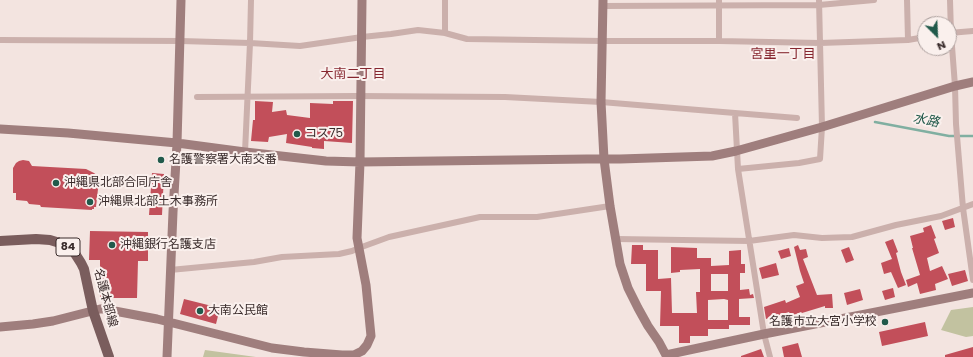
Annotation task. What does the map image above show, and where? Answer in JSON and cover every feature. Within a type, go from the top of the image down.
[{"type":"main road","name":"名護本部線","points":[[0,241],[36,239],[50,240],[70,248],[77,256],[84,269],[93,311],[109,357]]},
{"type":"street","points":[[166,357],[177,143],[181,0]]},
{"type":"street","points":[[245,152],[251,0]]},
{"type":"street","points":[[0,327],[47,322],[104,309],[157,319],[272,348],[342,355],[354,355],[362,351],[367,345],[371,336],[366,285],[358,238],[362,0]]},
{"type":"street","points":[[444,0],[445,33]]},
{"type":"street","points":[[874,0],[819,3],[603,3],[601,102],[604,159],[620,264],[628,288],[648,326],[667,356],[764,334],[973,293]]},
{"type":"street","points":[[907,0],[908,40]]},
{"type":"street","points":[[950,0],[950,16]]},
{"type":"street","points":[[719,3],[719,41]]},
{"type":"street","points":[[738,169],[799,163],[820,159],[822,127],[819,3]]},
{"type":"street","points":[[0,40],[181,41],[300,46],[418,30],[445,33],[467,39],[820,43],[917,38]]},
{"type":"street","points":[[957,32],[973,31]]},
{"type":"street","points":[[952,56],[963,208],[973,280]]},
{"type":"street","points":[[0,129],[68,133],[177,143],[326,161],[360,162],[620,159],[712,156],[736,151],[822,127],[955,86],[973,82]]},
{"type":"street","points":[[197,97],[505,97],[601,102],[797,118]]},
{"type":"street","points":[[735,114],[738,169],[764,334],[770,357]]},
{"type":"street","points":[[616,239],[749,241],[794,235],[822,238],[852,237],[941,216],[973,204]]},
{"type":"street","points":[[170,270],[254,262],[282,257],[339,254],[352,251],[388,237],[480,217],[537,217],[610,206]]},
{"type":"green space","points":[[973,307],[973,336],[966,337],[941,330],[951,310]]},
{"type":"green space","points":[[205,350],[256,357],[203,357]]},
{"type":"building","points":[[255,101],[273,102],[272,112],[286,110],[287,115],[310,118],[310,103],[333,104],[333,101],[353,101],[352,143],[324,141],[324,149],[312,148],[286,143],[287,134],[269,137],[268,142],[251,141],[253,120],[255,120]]},
{"type":"building","name":"沖縄県北部合同庁舎","points":[[23,160],[29,161],[32,166],[86,169],[94,173],[99,178],[96,207],[92,210],[41,207],[40,205],[29,204],[27,201],[16,200],[16,193],[13,193],[13,168],[16,163]]},
{"type":"building","points":[[152,173],[164,174],[162,215],[149,215]]},
{"type":"building","points":[[953,218],[955,227],[945,230],[942,221]]},
{"type":"building","points":[[931,225],[936,238],[934,239],[939,253],[927,258],[930,271],[942,266],[948,279],[935,284],[936,290],[920,294],[917,283],[908,287],[906,280],[920,275],[910,236],[924,232],[923,228]]},
{"type":"building","points":[[90,231],[148,232],[148,261],[138,261],[137,298],[100,298],[100,260],[89,260]]},
{"type":"building","points":[[893,239],[898,252],[896,253],[901,272],[906,285],[898,288],[891,272],[884,274],[881,263],[892,259],[885,242]]},
{"type":"building","points":[[632,245],[643,245],[643,250],[658,250],[658,279],[671,278],[672,313],[697,313],[696,292],[700,292],[700,269],[680,270],[680,272],[671,273],[671,247],[697,248],[697,258],[711,258],[711,266],[729,265],[729,251],[741,250],[741,264],[745,264],[745,273],[740,273],[740,290],[749,289],[750,295],[753,294],[754,298],[739,299],[739,317],[750,317],[750,325],[729,325],[729,329],[708,329],[708,336],[690,336],[690,343],[679,343],[679,326],[660,326],[661,291],[646,291],[646,264],[631,264]],"holes":[[[711,274],[728,274],[728,291],[711,291]],[[708,300],[728,300],[728,320],[708,320]]]},
{"type":"building","points":[[798,245],[800,250],[806,249],[808,257],[803,259],[817,295],[832,294],[833,308],[825,308],[825,306],[791,316],[789,312],[766,319],[764,307],[785,300],[786,303],[800,297],[796,286],[804,283],[794,247]]},
{"type":"building","points":[[849,247],[854,260],[846,263],[841,250]]},
{"type":"building","points":[[789,248],[791,256],[781,259],[778,251]]},
{"type":"building","points":[[776,263],[779,275],[762,279],[759,268]]},
{"type":"building","points":[[965,270],[968,281],[952,286],[948,274]]},
{"type":"building","points":[[893,288],[895,297],[885,300],[882,291]]},
{"type":"building","points":[[860,289],[863,300],[847,305],[844,293]]},
{"type":"building","name":"大南公民館","points":[[184,299],[220,308],[216,324],[180,314]]},
{"type":"building","points":[[925,322],[928,336],[882,346],[879,332]]},
{"type":"building","points":[[798,343],[802,357],[784,357],[782,347]]},
{"type":"building","points":[[973,347],[973,357],[945,357],[945,355]]},
{"type":"building","points":[[761,349],[764,357],[741,357],[741,356]]},
{"type":"waterway","name":"水路","points":[[875,122],[949,136],[973,136]]},
{"type":"place","name":"コス75","points":[[297,134]]},
{"type":"place","name":"名護警察署大南交番","points":[[161,160]]},
{"type":"place","name":"沖縄県北部合同庁舎","points":[[56,183]]},
{"type":"place","name":"沖縄県北部土木事務所","points":[[90,202]]},
{"type":"place","name":"沖縄銀行名護支店","points":[[112,245]]},
{"type":"place","name":"大南公民館","points":[[200,311]]},
{"type":"place","name":"名護市立大宮小学校","points":[[885,322]]},
{"type":"district","name":"宮里一丁目","points":[[783,55]]},
{"type":"district","name":"大南二丁目","points":[[353,75]]}]
